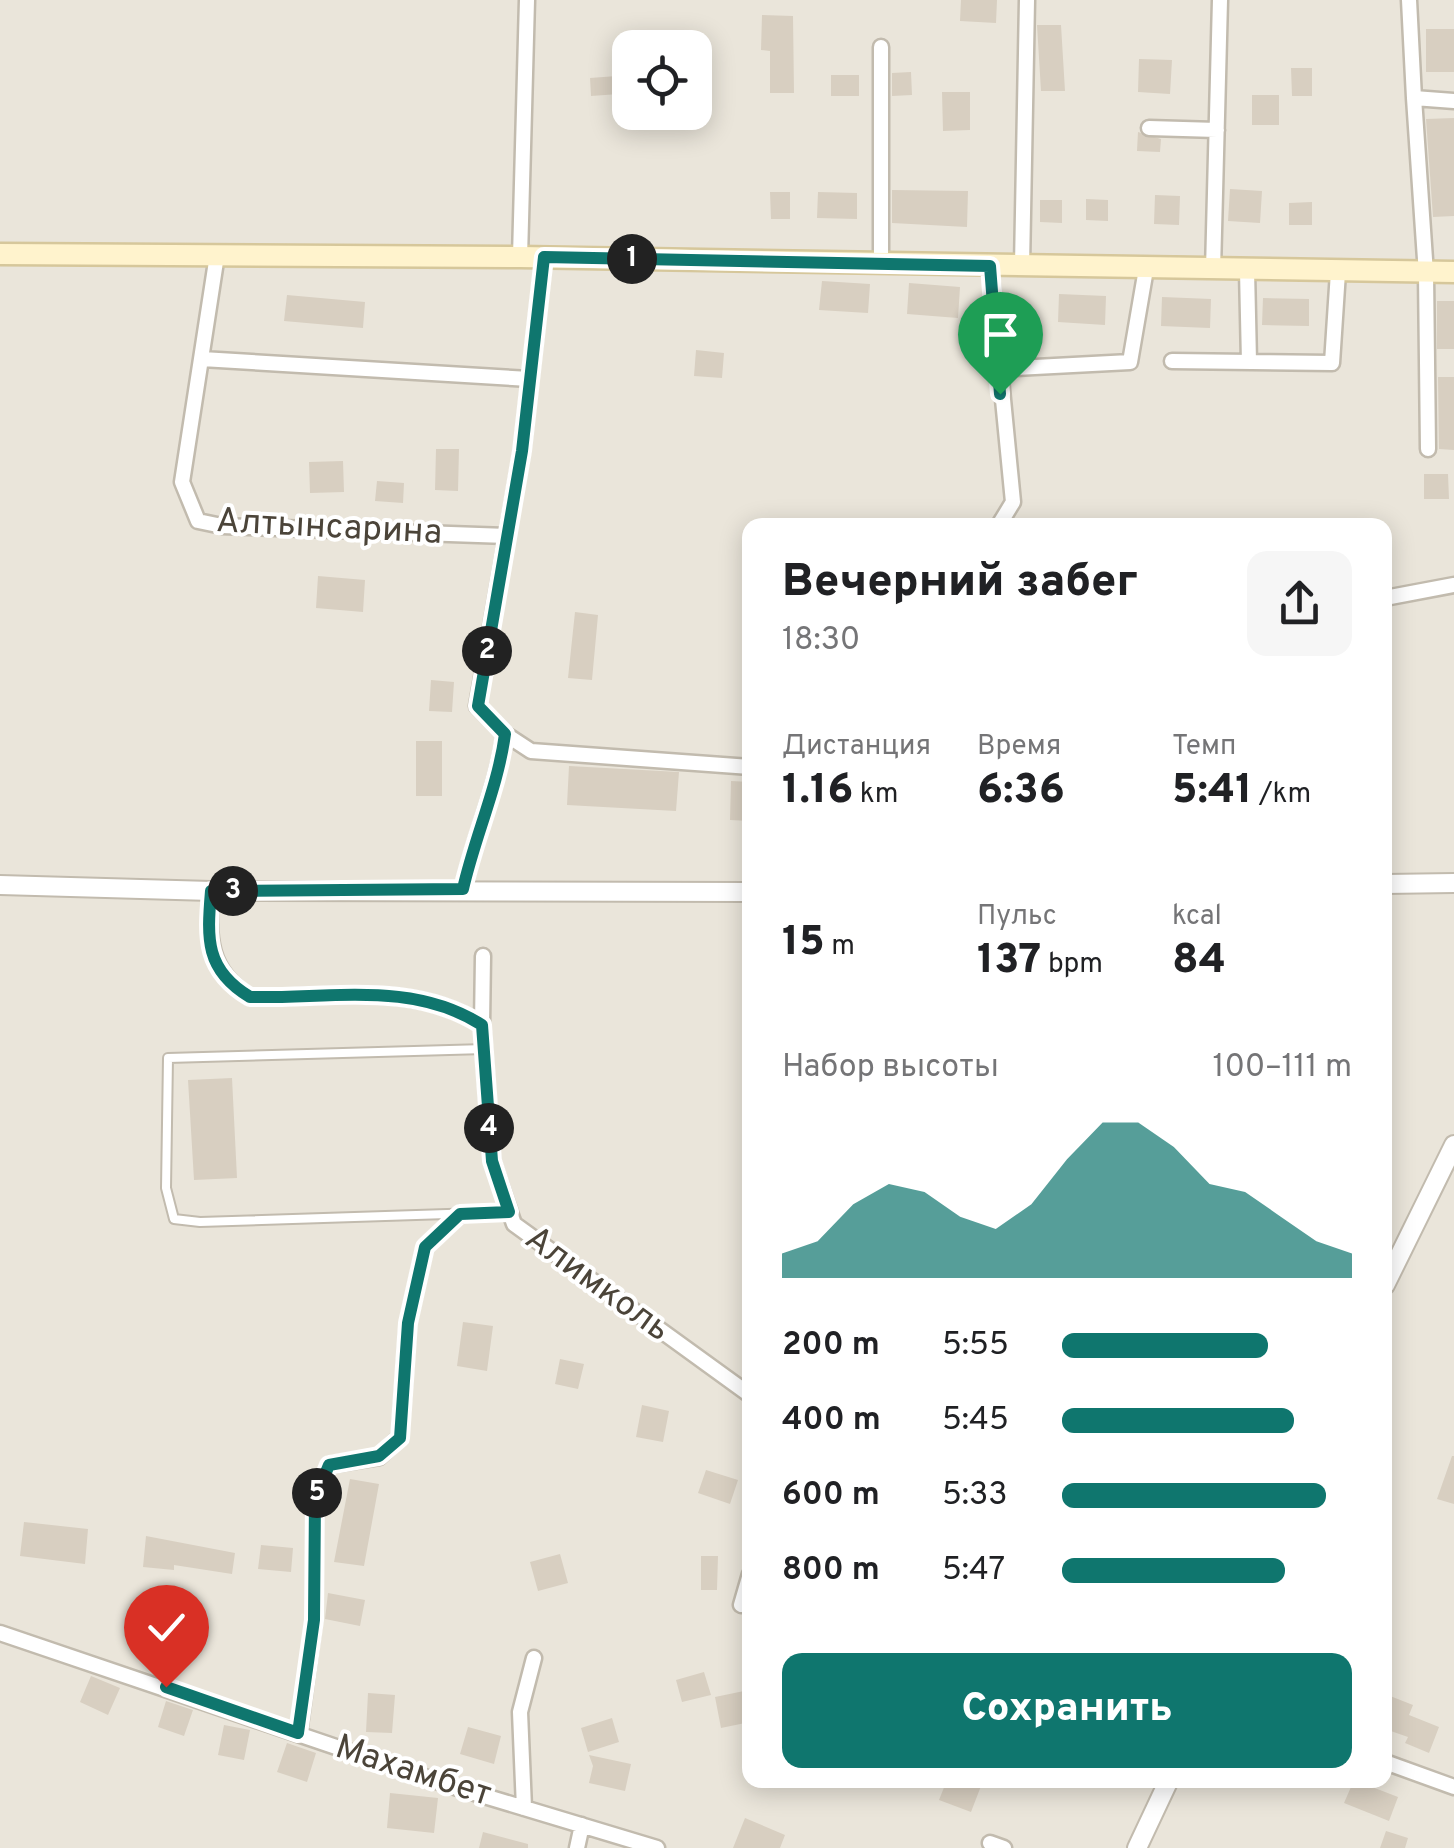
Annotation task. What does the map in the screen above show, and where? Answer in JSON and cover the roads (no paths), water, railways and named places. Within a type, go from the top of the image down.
[{"type":"main road","points":[[0,254],[520,256],[1454,272]]},
{"type":"street","points":[[520,256],[528,0]]},
{"type":"street","points":[[1022,266],[1027,0]]},
{"type":"street","points":[[1213,270],[1220,0]]},
{"type":"street","points":[[1409,0],[1426,274],[1428,449]]},
{"type":"street","points":[[881,47],[881,263]]},
{"type":"street","points":[[1414,98],[1454,100]]},
{"type":"street","points":[[1148,128],[1217,130]]},
{"type":"street","name":"Алтынсарина","points":[[217,255],[182,482],[198,521],[222,526],[507,536]]},
{"type":"street","points":[[544,257],[507,536],[478,706],[505,734],[531,751],[742,766]]},
{"type":"street","points":[[990,266],[1013,502],[1003,518]]},
{"type":"street","points":[[998,369],[1130,362],[1146,268]]},
{"type":"street","points":[[1247,270],[1250,362]]},
{"type":"street","points":[[1172,361],[1332,363],[1338,272]]},
{"type":"street","points":[[202,360],[529,379]]},
{"type":"street","points":[[1392,597],[1454,585]]},
{"type":"street","points":[[463,889],[476,830],[500,773],[505,734]]},
{"type":"street","points":[[1392,884],[1454,883]]},
{"type":"street","points":[[0,886],[211,891],[742,892]]},
{"type":"street","points":[[211,891],[208,932],[214,962],[230,985],[250,997],[412,996],[456,1009],[482,1025]]},
{"type":"street","name":"Алимколь","points":[[483,956],[482,1025],[492,1161],[514,1224],[742,1390]]},
{"type":"street","points":[[1392,1271],[1454,1145]]},
{"type":"street","points":[[298,1733],[314,1620],[315,1499],[329,1465],[379,1456],[400,1438],[408,1323],[425,1247],[460,1214]]},
{"type":"street","name":"Махамбет","points":[[0,1633],[524,1808],[657,1848]]},
{"type":"street","points":[[524,1808],[520,1712],[534,1658]]},
{"type":"street","points":[[1392,1765],[1454,1787]]},
{"type":"street","points":[[1137,1848],[1165,1788]]},
{"type":"street","points":[[577,1848],[582,1826]]},
{"type":"lane","points":[[486,1050],[168,1058],[166,1188],[174,1219],[268,1223],[509,1212]]}]
